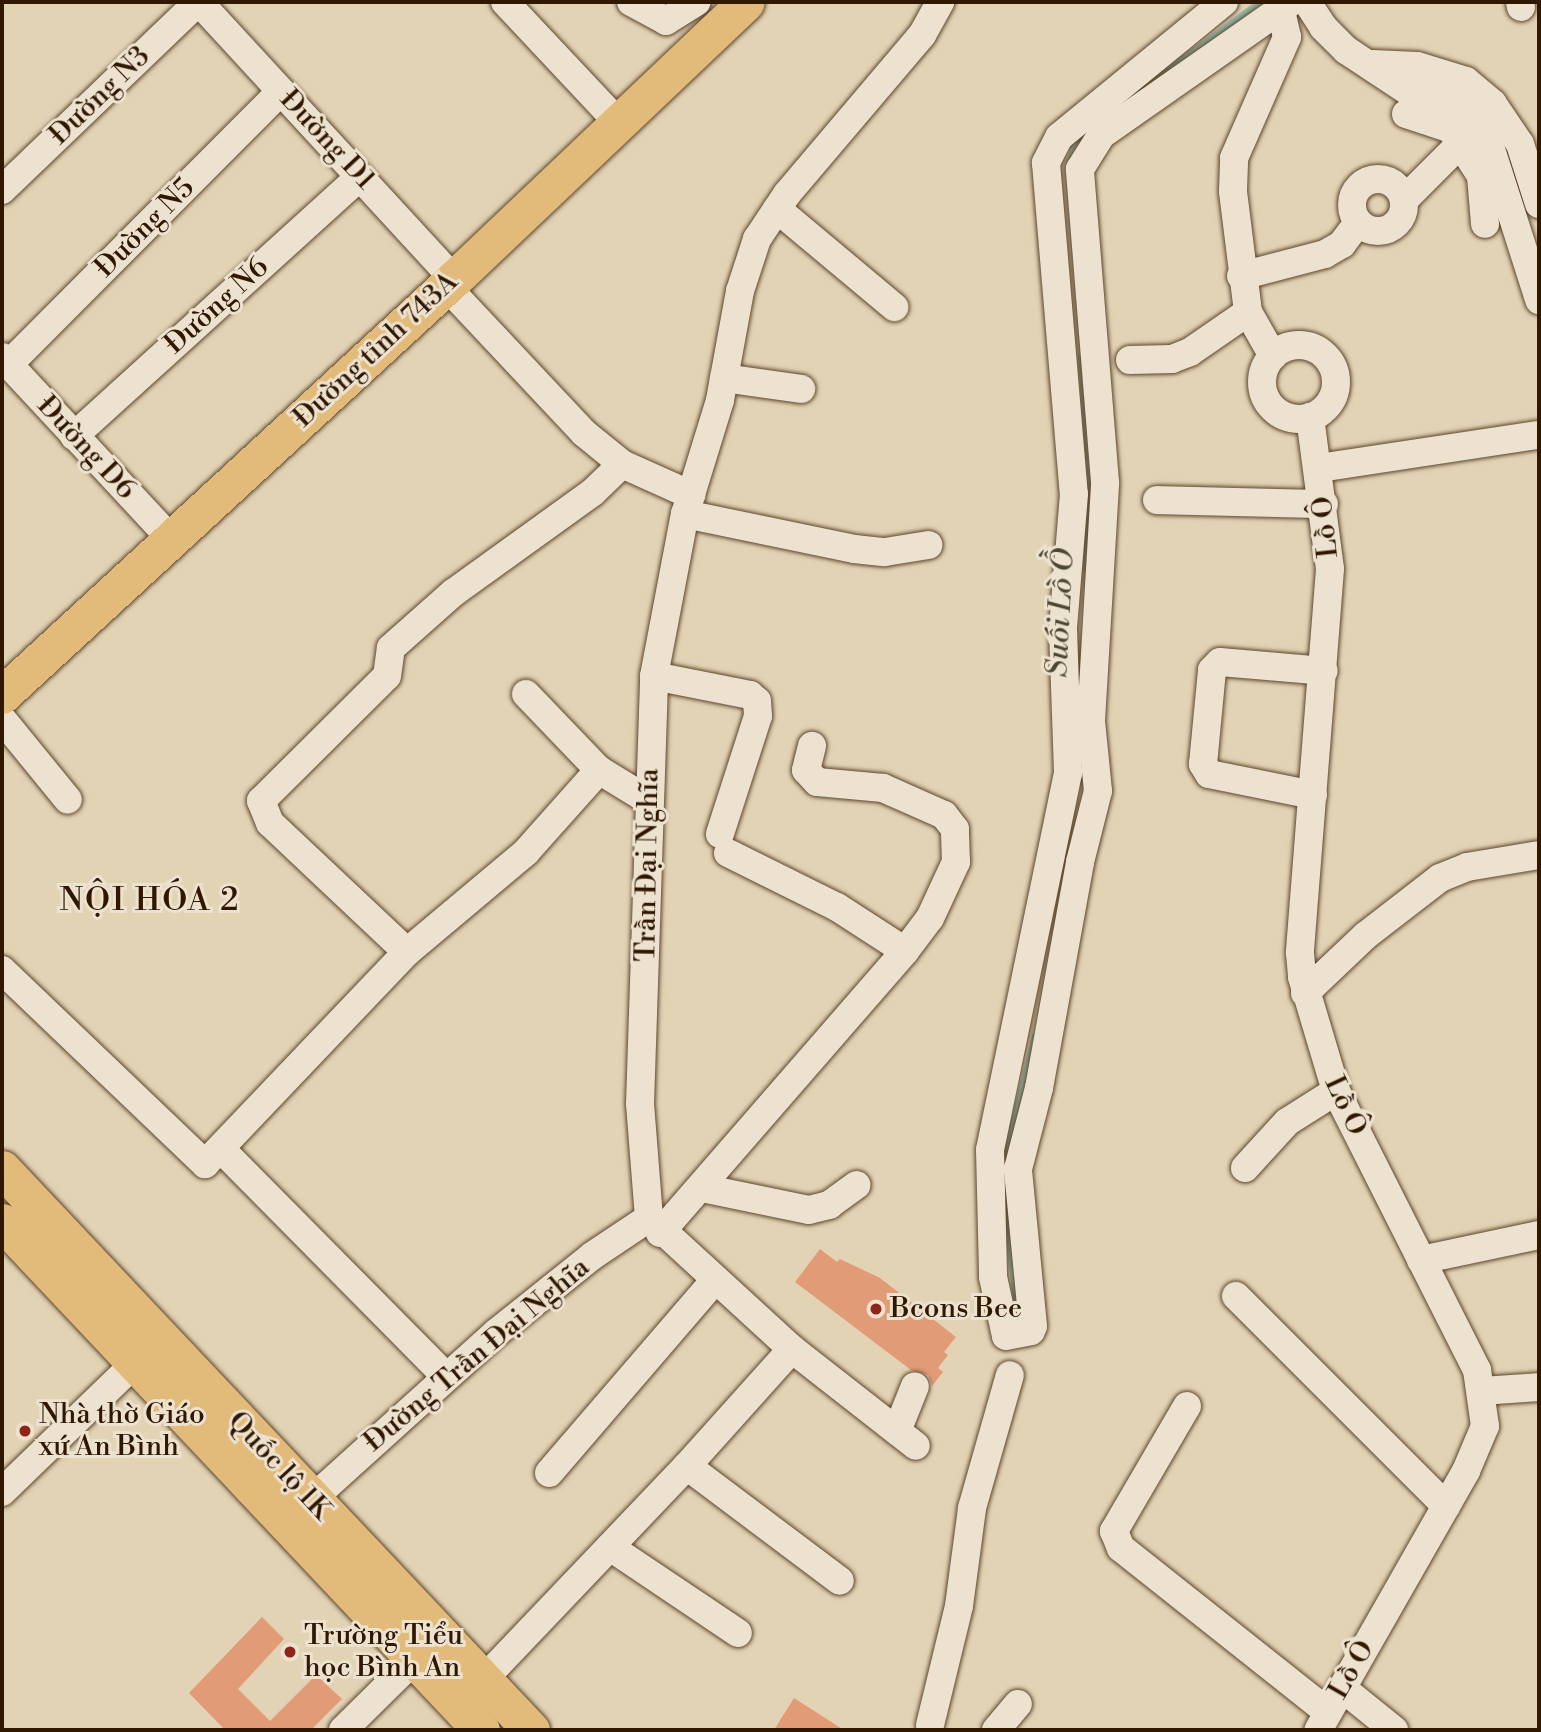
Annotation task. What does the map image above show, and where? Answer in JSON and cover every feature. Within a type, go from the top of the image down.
[{"type":"main road","name":"Đường tỉnh 743A","points":[[2,695],[450,282],[616,120],[746,2]]},
{"type":"main road","name":"Quốc lộ 1K","points":[[2,1169],[311,1500],[531,1730]]},
{"type":"main road","name":"Quốc lộ 1K","points":[[2,1222],[413,1661],[481,1730]]},
{"type":"main road","points":[[134,1364],[160,1338]]},
{"type":"street","name":"Đường D1","points":[[199,2],[360,177],[450,282]]},
{"type":"street","name":"Đường N3","points":[[2,190],[199,2]]},
{"type":"street","points":[[505,2],[616,120]]},
{"type":"street","points":[[631,2],[666,21],[697,2]]},
{"type":"street","name":"Trần Đại Nghĩa","points":[[654,1225],[640,1104],[648,800],[654,676],[688,504],[724,378],[740,291],[757,239],[777,209],[922,35],[940,2]]},
{"type":"street","points":[[1224,2],[1059,137],[1046,163],[1074,494],[1063,629],[1068,773],[1052,936],[1018,1169],[1033,1326],[1031,1331],[1006,1336],[993,1277],[990,1150],[1052,936],[1080,862],[1098,791],[1091,721],[1105,482],[1080,169],[1101,135],[1290,3]]},
{"type":"street","points":[[1290,3],[1322,27],[1346,50],[1373,64],[1408,91],[1456,105],[1475,119],[1490,146],[1539,300]]},
{"type":"street","points":[[1273,356],[1248,312],[1241,276],[1234,158],[1287,37],[1290,3]]},
{"type":"street","points":[[1373,64],[1417,66],[1466,81],[1493,104],[1520,144],[1539,204]]},
{"type":"street","name":"Đường N5","points":[[5,360],[281,92]]},
{"type":"street","points":[[1406,114],[1456,136],[1480,176],[1486,223]]},
{"type":"street","points":[[1400,193],[1456,136]]},
{"type":"street","name":"Đường N6","points":[[74,436],[360,177]]},
{"type":"street","points":[[1373,179],[1400,193],[1403,213],[1383,231],[1369,230],[1358,223],[1352,210],[1353,197],[1360,185],[1373,179]]},
{"type":"street","points":[[777,209],[894,307]]},
{"type":"street","points":[[1241,276],[1325,254],[1342,244],[1358,223]]},
{"type":"street","points":[[450,282],[555,405],[621,464],[688,504],[854,549],[884,552],[928,545]]},
{"type":"street","points":[[1130,360],[1172,359],[1190,352],[1248,312]]},
{"type":"street","points":[[1302,345],[1313,347],[1331,364],[1336,388],[1332,399],[1310,417],[1290,418],[1269,405],[1262,382],[1273,356],[1302,345]]},
{"type":"street","name":"Đường D6","points":[[5,360],[171,539]]},
{"type":"street","points":[[724,378],[801,389]]},
{"type":"street","name":"Lồ Ô","points":[[1310,417],[1324,505],[1330,569],[1300,953],[1305,993],[1336,1091],[1477,1370],[1485,1426],[1446,1506],[1323,1721]]},
{"type":"street","points":[[1319,468],[1537,435]]},
{"type":"street","points":[[407,952],[270,823],[261,801],[387,677],[391,649],[463,586],[593,492],[621,464]]},
{"type":"street","points":[[1157,500],[1324,505]]},
{"type":"street","points":[[1313,795],[1209,774],[1203,764],[1212,670],[1220,662],[1324,671]]},
{"type":"street","points":[[654,676],[750,695],[757,701],[758,716],[724,844],[837,907],[905,951]]},
{"type":"street","points":[[526,694],[598,770],[648,800]]},
{"type":"street","points":[[2,719],[68,800]]},
{"type":"street","name":"Đường Trần Đại Nghĩa","points":[[311,1500],[445,1375],[554,1285],[654,1225],[702,1188],[840,1022],[905,951],[948,885],[956,862],[955,829],[944,815],[883,788],[817,782],[806,770],[811,746]]},
{"type":"street","points":[[213,1156],[407,952],[526,852],[598,770]]},
{"type":"street","points":[[1305,993],[1365,936],[1440,878],[1467,867],[1539,855]]},
{"type":"street","points":[[2,970],[213,1156],[445,1375]]},
{"type":"street","points":[[1245,1168],[1287,1122],[1336,1091]]},
{"type":"street","points":[[702,1188],[809,1210],[829,1205],[857,1185]]},
{"type":"street","points":[[654,1225],[713,1282],[792,1349],[906,1438],[915,1386]]},
{"type":"street","points":[[1421,1260],[1539,1235]]},
{"type":"street","points":[[550,1473],[713,1282]]},
{"type":"street","points":[[1236,1296],[1446,1506]]},
{"type":"street","points":[[483,1680],[687,1466],[792,1349]]},
{"type":"street","points":[[2,1492],[134,1364]]},
{"type":"street","points":[[929,1728],[959,1606],[972,1508],[1010,1375]]},
{"type":"street","points":[[1481,1391],[1539,1387]]},
{"type":"street","points":[[1187,1406],[1114,1531],[1121,1548],[1323,1721]]},
{"type":"street","points":[[687,1466],[841,1581]]},
{"type":"street","points":[[610,1547],[737,1633]]},
{"type":"street","points":[[343,1730],[413,1661]]},
{"type":"street","points":[[1342,1688],[1394,1730]]},
{"type":"street","points":[[996,1730],[1018,1704]]},
{"type":"building","name":"Bcons Bee","points":[[820,1249],[837,1262],[840,1259],[880,1278],[956,1337],[944,1352],[948,1355],[938,1368],[943,1372],[932,1386],[928,1375],[911,1370],[795,1282]]},
{"type":"building","points":[[262,1617],[284,1639],[238,1689],[270,1721],[316,1675],[342,1699],[311,1730],[225,1730],[189,1693]]},
{"type":"building","points":[[794,1698],[844,1730],[774,1730]]},
{"type":"waterway","name":"Suối Lồ Ồ","points":[[1122,104],[1260,2]]},
{"type":"waterway","name":"Suối Lồ Ồ","points":[[1068,168],[1075,144],[1088,134]]},
{"type":"waterway","name":"Suối Lồ Ồ","points":[[1081,357],[1090,486],[1086,570]]},
{"type":"waterway","name":"Suối Lồ Ồ","points":[[1002,1168],[1035,1036]]},
{"type":"waterway","name":"Suối Lồ Ồ","points":[[1004,1200],[1017,1309]]},
{"type":"place","name":"Bcons Bee","points":[[876,1309]]},
{"type":"place","name":"Nhà thờ Giáo xứ An Bình","points":[[25,1431]]},
{"type":"place","name":"Trường Tiểu học Bình An","points":[[290,1652]]},
{"type":"district","name":"NỘI HÓA 2","points":[[150,900]]}]
